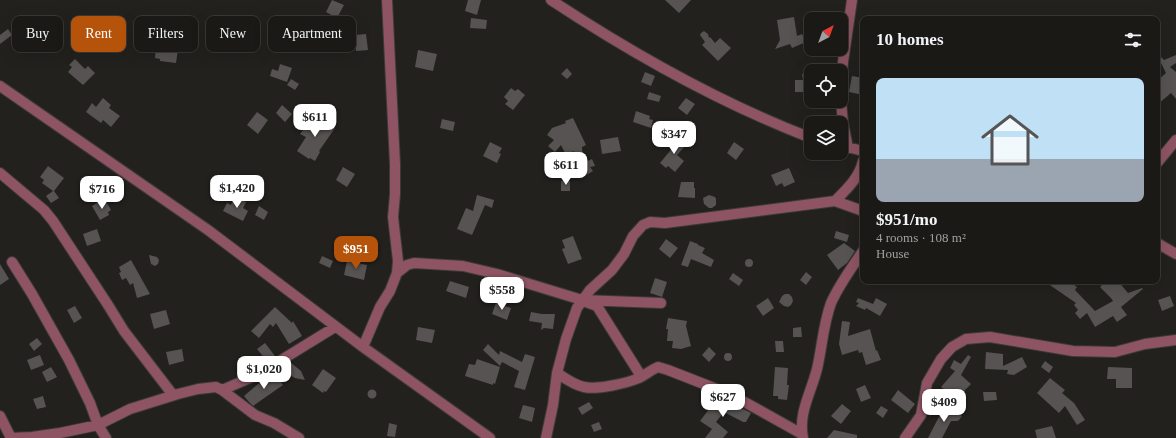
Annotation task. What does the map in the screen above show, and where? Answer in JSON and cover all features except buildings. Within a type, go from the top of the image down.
[{"type":"street","points":[[363,347],[380,307],[390,291],[398,273],[393,217],[395,164],[387,0]]},
{"type":"street","points":[[551,0],[651,61],[754,114],[804,135]]},
{"type":"street","points":[[843,64],[852,0]]},
{"type":"street","points":[[0,86],[208,230],[363,347],[490,438]]},
{"type":"street","points":[[1160,159],[1176,140]]},
{"type":"street","points":[[848,148],[860,150]]},
{"type":"street","points":[[835,201],[854,182],[860,171]]},
{"type":"street","points":[[0,174],[44,210],[53,221],[124,331],[173,395]]},
{"type":"street","points":[[546,438],[553,405],[557,373],[566,339],[578,308],[590,290],[612,270],[624,254],[633,236],[643,225],[650,222],[665,223],[835,201],[860,210]]},
{"type":"street","points":[[1160,245],[1176,254]]},
{"type":"street","points":[[557,373],[569,382],[585,388],[604,387],[628,381],[658,368],[668,370],[732,395],[802,436],[803,412],[817,369],[823,334],[832,303],[860,255]]},
{"type":"street","points":[[12,262],[66,354],[90,403],[98,425],[106,438]]},
{"type":"street","points":[[398,273],[407,265],[414,263],[463,266],[497,274],[597,306],[641,376]]},
{"type":"street","points":[[582,300],[661,303]]},
{"type":"street","points":[[222,390],[257,375],[335,326]]},
{"type":"street","points":[[905,438],[921,415],[927,383],[941,359],[952,347],[966,339],[990,337],[1073,351],[1115,352],[1145,344],[1176,340]]},
{"type":"street","points":[[0,416],[10,438],[39,436],[98,425],[130,409],[173,395],[198,389],[216,387],[248,411],[274,423],[299,438]]}]
